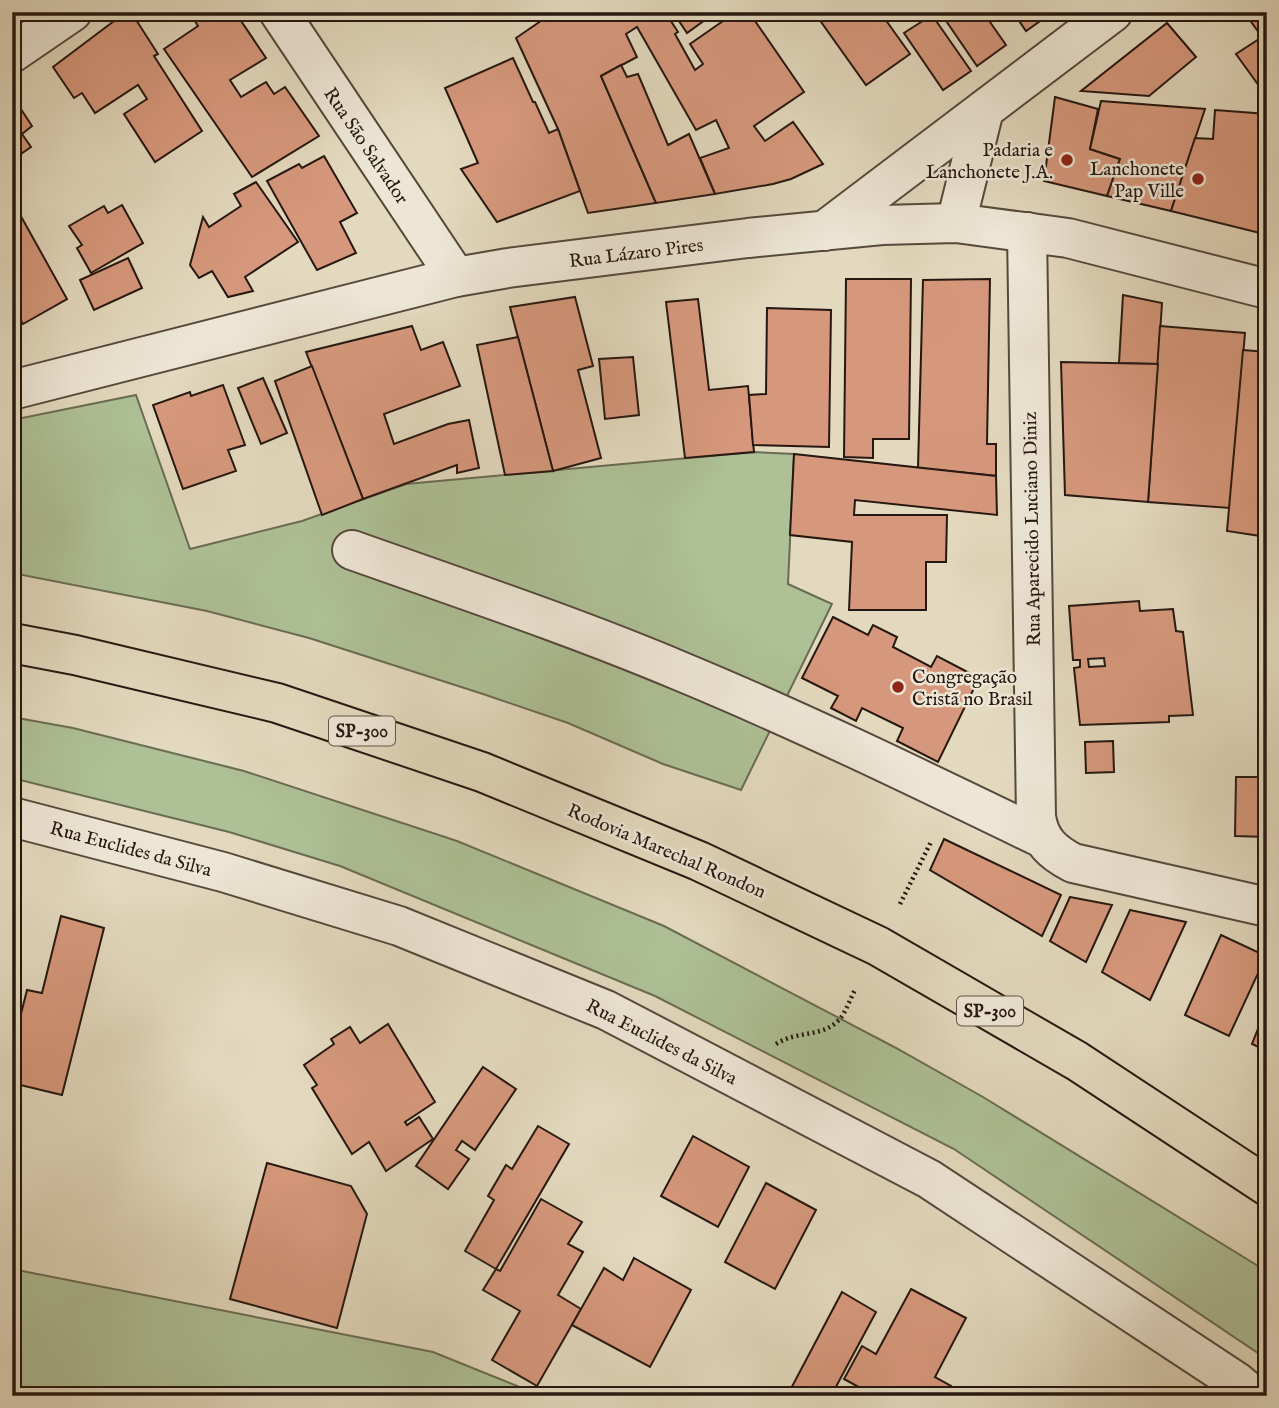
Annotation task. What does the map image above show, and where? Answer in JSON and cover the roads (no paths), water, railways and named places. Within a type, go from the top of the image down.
[{"type":"main road","name":"Rodovia Marechal Rondon","points":[[12,643],[277,703],[482,772],[699,861],[890,953],[1077,1061],[1267,1186]]},
{"type":"street","points":[[12,53],[72,12]]},
{"type":"street","name":"Rua São Salvador","points":[[279,12],[456,277]]},
{"type":"street","points":[[824,231],[1112,12]]},
{"type":"street","points":[[956,223],[984,110]]},
{"type":"street","name":"Rua Lázaro Pires","points":[[12,390],[456,277],[748,238],[882,225],[956,223],[1068,238],[1267,289]]},
{"type":"street","name":"Rua Aparecido Luciano Diniz","points":[[1027,232],[1036,817],[1042,838]]},
{"type":"street","points":[[352,550],[549,620],[679,670],[1042,838],[1059,856],[1073,863],[1267,907]]},
{"type":"street","name":"Rua Euclides da Silva","points":[[12,817],[223,872],[399,926],[606,1010],[929,1179],[1237,1382],[1253,1396]]},
{"type":"place","name":"Padaria e Lanchonete J.A.","points":[[1067,160]]},
{"type":"place","name":"Lanchonete Pap Ville","points":[[1198,179]]},
{"type":"place","name":"Congregação Cristã no Brasil","points":[[898,687]]}]
